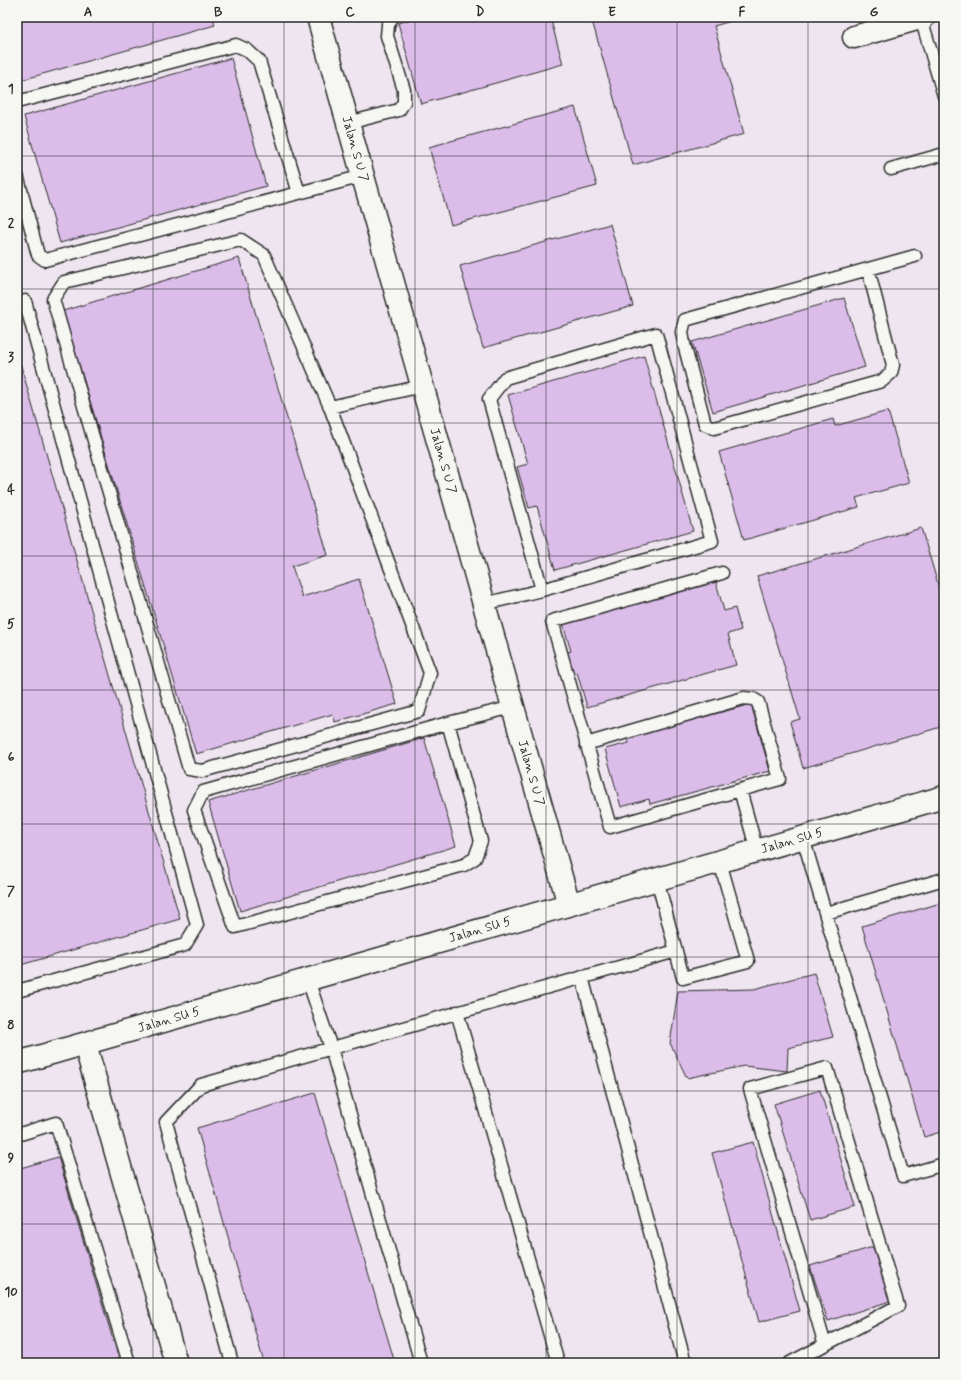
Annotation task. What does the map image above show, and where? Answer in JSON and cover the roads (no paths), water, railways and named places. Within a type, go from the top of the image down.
[{"type":"street","name":"Jalan S U 7","points":[[318,17],[569,905]]},
{"type":"street","points":[[854,37],[923,17]]},
{"type":"street","name":"Jalan SU 5","points":[[17,1063],[944,797]]},
{"type":"street","points":[[85,1044],[176,1363]]},
{"type":"lane","points":[[348,124],[399,110],[404,102],[404,90],[387,36],[388,25],[392,17]]},
{"type":"lane","points":[[923,17],[944,96]]},
{"type":"lane","points":[[17,102],[236,45],[247,50],[259,60],[299,193]]},
{"type":"lane","points":[[891,170],[944,154]]},
{"type":"lane","points":[[17,175],[38,255],[45,260],[363,176]]},
{"type":"lane","points":[[241,240],[264,255],[330,407],[430,672],[419,711],[202,771],[189,768],[53,299],[64,282],[241,240]]},
{"type":"lane","points":[[868,270],[893,365],[892,373],[882,381],[714,428],[705,424],[684,344],[682,332],[685,320],[915,256]]},
{"type":"lane","points":[[17,304],[25,301],[197,925],[185,945],[17,991]]},
{"type":"lane","points":[[484,604],[542,590],[712,541],[656,334],[505,378],[489,399],[542,590]]},
{"type":"lane","points":[[330,407],[422,386]]},
{"type":"lane","points":[[586,744],[744,698],[753,699],[758,702],[780,780],[610,827],[586,744],[552,621],[722,573]]},
{"type":"lane","points":[[448,724],[481,841],[475,858],[464,865],[235,927],[194,810],[203,792],[448,724],[513,707]]},
{"type":"lane","points":[[740,790],[757,851]]},
{"type":"lane","points":[[803,838],[903,1176],[944,1164]]},
{"type":"lane","points":[[657,879],[683,978],[748,960],[720,862]]},
{"type":"lane","points":[[826,913],[944,879]]},
{"type":"lane","points":[[232,1363],[166,1122],[201,1085],[676,951]]},
{"type":"lane","points":[[582,977],[685,1363]]},
{"type":"lane","points":[[308,980],[331,1048],[421,1363]]},
{"type":"lane","points":[[457,1012],[558,1363]]},
{"type":"lane","points":[[790,1363],[898,1306],[827,1068],[750,1089],[824,1345]]},
{"type":"lane","points":[[17,1134],[56,1123],[129,1363]]}]
